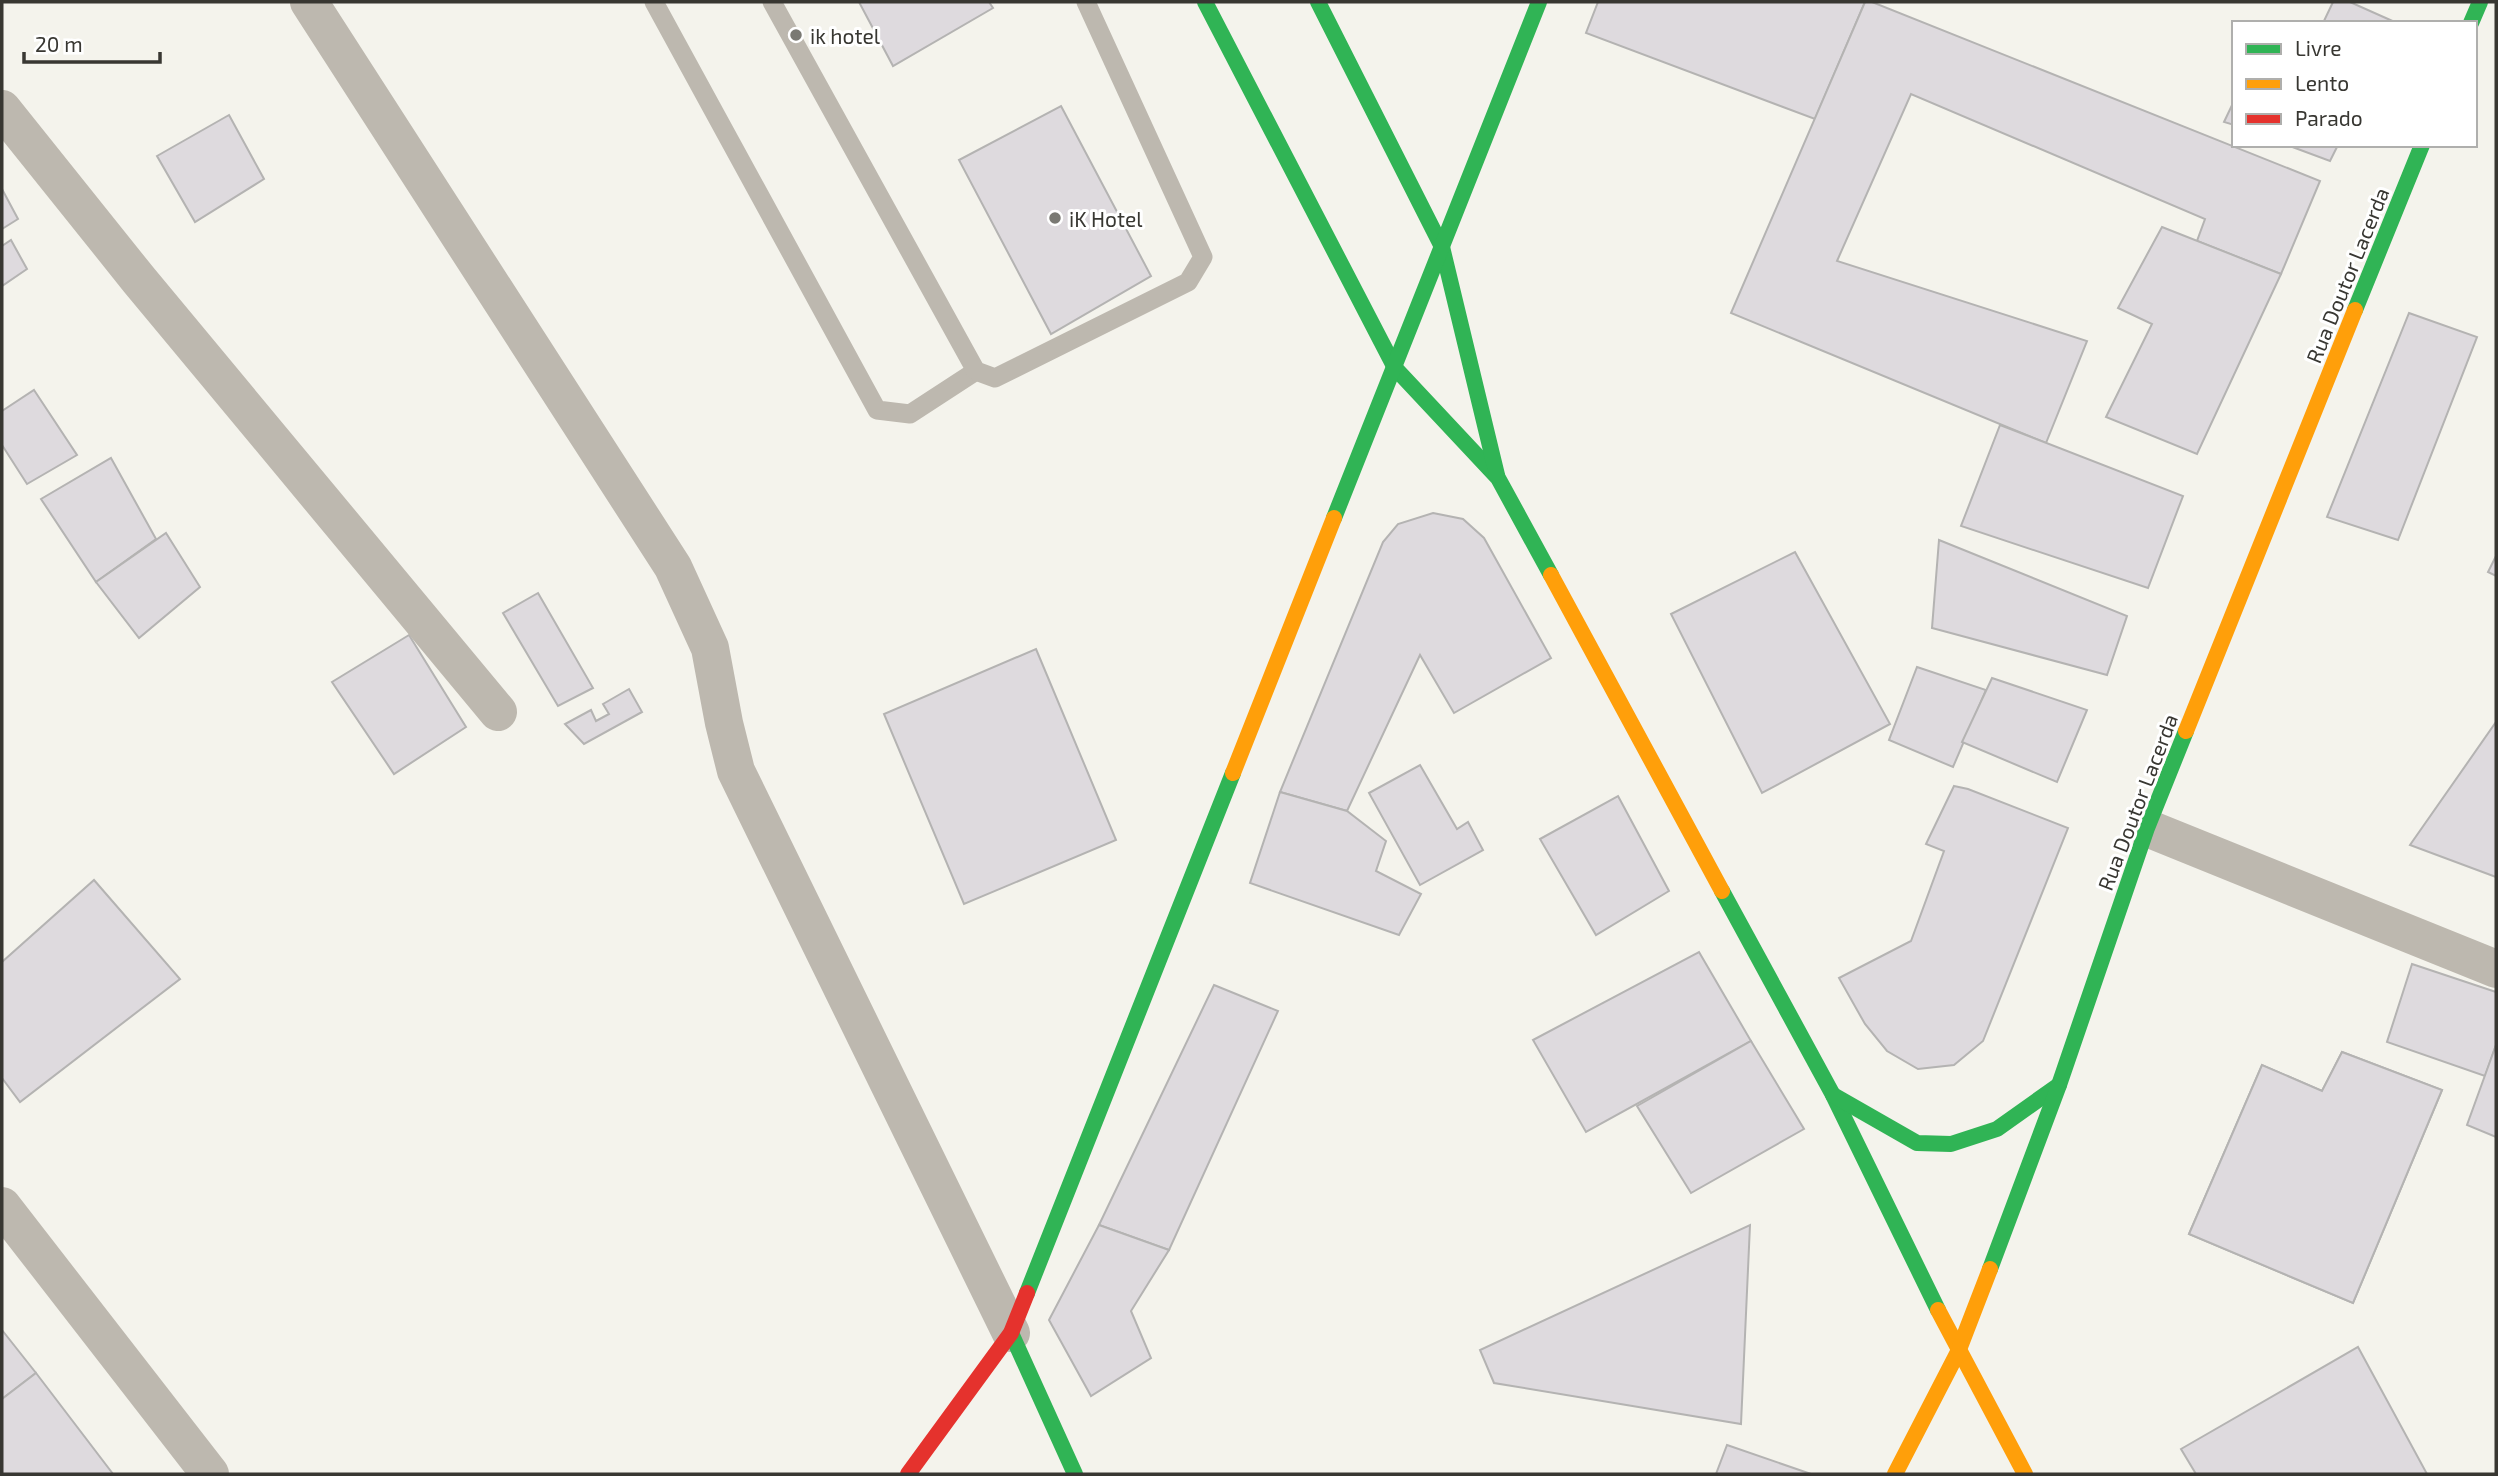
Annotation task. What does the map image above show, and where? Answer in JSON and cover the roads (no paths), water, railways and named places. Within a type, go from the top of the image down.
[{"type":"main road","points":[[1205,2],[1395,368],[1498,478],[1833,1095],[1958,1352],[2025,1474]]},
{"type":"main road","points":[[1318,2],[1442,247],[1498,478]]},
{"type":"main road","points":[[908,1474],[1011,1333],[1539,2]]},
{"type":"main road","points":[[2472,21],[2480,2]]},
{"type":"main road","name":"Rua Doutor Lacerda","points":[[1895,1474],[1958,1352],[2059,1085],[2147,828],[2421,147]]},
{"type":"main road","points":[[1833,1095],[1917,1143],[1951,1144],[1997,1129],[2059,1085]]},
{"type":"main road","points":[[1011,1333],[1075,1474]]},
{"type":"street","points":[[309,2],[673,567],[710,648],[736,771],[1011,1333]]},
{"type":"street","points":[[2,109],[139,280],[498,712]]},
{"type":"street","points":[[2147,828],[2496,969]]},
{"type":"street","points":[[2,1206],[210,1474]]},
{"type":"lane","points":[[654,2],[877,410],[910,414],[976,371]]},
{"type":"lane","points":[[772,2],[976,371],[995,378],[1188,282],[1203,257],[1086,2]]},
{"type":"place","name":"ik hotel","points":[[796,35]]},
{"type":"place","name":"iK Hotel","points":[[1055,218]]}]
